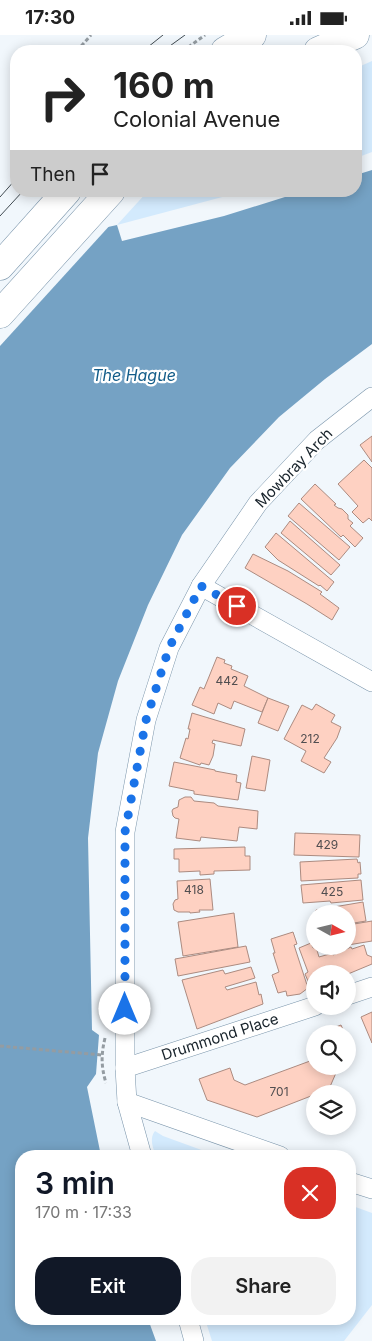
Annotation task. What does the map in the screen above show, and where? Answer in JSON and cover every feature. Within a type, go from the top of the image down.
[{"type":"main road","points":[[235,45],[252,35]]},
{"type":"main road","points":[[332,45],[354,35]]},
{"type":"main road","points":[[0,266],[63,197]]},
{"type":"main road","points":[[0,314],[106,197]]},
{"type":"street","name":"Mowbray Arch","points":[[140,1150],[127,1102],[125,1068],[125,832],[146,720],[169,648],[201,586],[258,503],[318,440],[372,397]]},
{"type":"street","points":[[201,586],[372,682]]},
{"type":"street","points":[[356,992],[372,987]]},
{"type":"street","name":"Drummond Place","points":[[125,1068],[306,1009]]},
{"type":"street","points":[[127,1102],[263,1150]]},
{"type":"street","points":[[356,1183],[372,1189]]},
{"type":"street","points":[[190,1325],[194,1341]]},
{"type":"path","points":[[82,45],[91,35]]},
{"type":"path","points":[[191,45],[205,35]]},
{"type":"path","points":[[0,1046],[102,1055]]},
{"type":"shaded area","points":[[372,61],[372,152],[362,156],[362,65]]},
{"type":"shaded area","points":[[143,197],[222,197],[117,225]]},
{"type":"shaded area","points":[[155,1131],[163,1136],[202,1150],[154,1150],[153,1134]]},
{"type":"shaded area","points":[[356,1207],[372,1213],[372,1305],[344,1341],[212,1341],[207,1325],[356,1325]]},
{"type":"water","name":"The Hague","points":[[372,170],[372,344],[279,417],[230,468],[182,535],[148,605],[118,681],[98,753],[88,838],[92,1030],[99,1035],[96,1074],[87,1087],[100,1150],[15,1150],[15,1325],[150,1325],[156,1341],[0,1341],[0,251],[117,225],[122,241],[224,216],[285,197],[362,197],[362,173]]},
{"type":"pier","points":[[112,223],[0,346],[0,249]]},
{"type":"building","points":[[372,436],[372,462],[360,445]]},
{"type":"building","points":[[364,460],[372,468],[372,521],[369,518],[363,523],[352,512],[358,506],[338,484]]},
{"type":"building","points":[[315,484],[336,504],[334,505],[348,515],[348,519],[353,523],[350,526],[363,538],[355,547],[343,535],[341,537],[301,499]]},
{"type":"building","points":[[299,503],[350,547],[339,560],[288,516]]},
{"type":"building","points":[[290,521],[340,565],[331,575],[281,533]]},
{"type":"building","points":[[276,533],[334,582],[327,591],[278,560],[265,547]]},
{"type":"building","points":[[253,554],[288,571],[322,592],[320,594],[339,608],[332,620],[245,568]]},
{"type":"building","points":[[217,657],[225,660],[224,663],[232,666],[231,669],[248,676],[244,686],[268,698],[262,712],[234,701],[231,709],[218,703],[214,714],[192,705],[200,687],[204,689]]},
{"type":"building","points":[[268,698],[289,706],[278,731],[258,723]]},
{"type":"building","points":[[316,704],[335,715],[331,722],[341,727],[337,738],[324,758],[331,762],[324,773],[301,761],[306,751],[284,739],[302,705],[312,710]]},
{"type":"building","points":[[192,713],[245,729],[241,746],[213,740],[212,743],[215,744],[209,765],[201,763],[200,765],[180,758],[186,738],[188,739],[190,729],[188,729]]},
{"type":"building","points":[[252,756],[270,760],[265,791],[246,788]]},
{"type":"building","points":[[174,762],[237,775],[236,782],[241,783],[238,800],[194,794],[194,791],[169,786]]},
{"type":"building","points":[[191,797],[194,801],[214,803],[218,806],[258,811],[257,829],[239,827],[237,841],[201,837],[200,841],[176,838],[179,819],[173,816],[172,811],[178,807],[179,800]]},
{"type":"building","points":[[295,833],[360,835],[359,857],[294,855]]},
{"type":"building","points":[[245,847],[245,856],[250,856],[250,870],[214,871],[214,874],[200,875],[200,871],[179,872],[179,859],[174,859],[174,849]]},
{"type":"building","points":[[357,859],[358,863],[360,862],[361,874],[358,874],[358,878],[301,881],[300,862]]},
{"type":"building","points":[[210,879],[213,910],[199,910],[200,912],[190,913],[174,910],[173,904],[178,899],[177,881]]},
{"type":"building","points":[[361,880],[363,900],[303,903],[301,885]]},
{"type":"building","points":[[363,902],[366,921],[356,923],[356,905],[345,905]]},
{"type":"building","points":[[234,913],[238,947],[183,956],[178,922]]},
{"type":"building","points":[[372,921],[372,941],[356,944],[356,924]]},
{"type":"building","points":[[293,932],[297,944],[294,945],[306,982],[306,990],[300,994],[287,996],[286,991],[278,993],[272,975],[279,972],[271,939]]},
{"type":"building","points":[[306,945],[306,955],[318,955],[319,957],[326,955],[356,955],[356,948],[364,945],[367,955],[372,957],[372,964],[356,971],[356,965],[306,965],[306,967],[299,948]]},
{"type":"building","points":[[246,946],[250,962],[178,976],[175,959]]},
{"type":"building","points":[[251,967],[255,978],[225,987],[227,990],[256,982],[263,1004],[197,1029],[182,980],[223,970],[225,974]]},
{"type":"building","points":[[372,1012],[372,1043],[361,1017]]},
{"type":"building","points":[[306,1062],[306,1075],[335,1075],[331,1085],[306,1085],[306,1098],[257,1117],[207,1100],[199,1079],[230,1068],[234,1080],[245,1085]]},
{"type":"tram line","points":[[150,45],[163,35]]},
{"type":"tram line","points":[[171,45],[185,35]]},
{"type":"tram line","points":[[0,197],[10,186]]},
{"type":"tram line","points":[[0,216],[17,197]]},
{"type":"route","points":[[125,1009],[125,832],[146,720],[169,648],[201,586],[237,606]]}]
